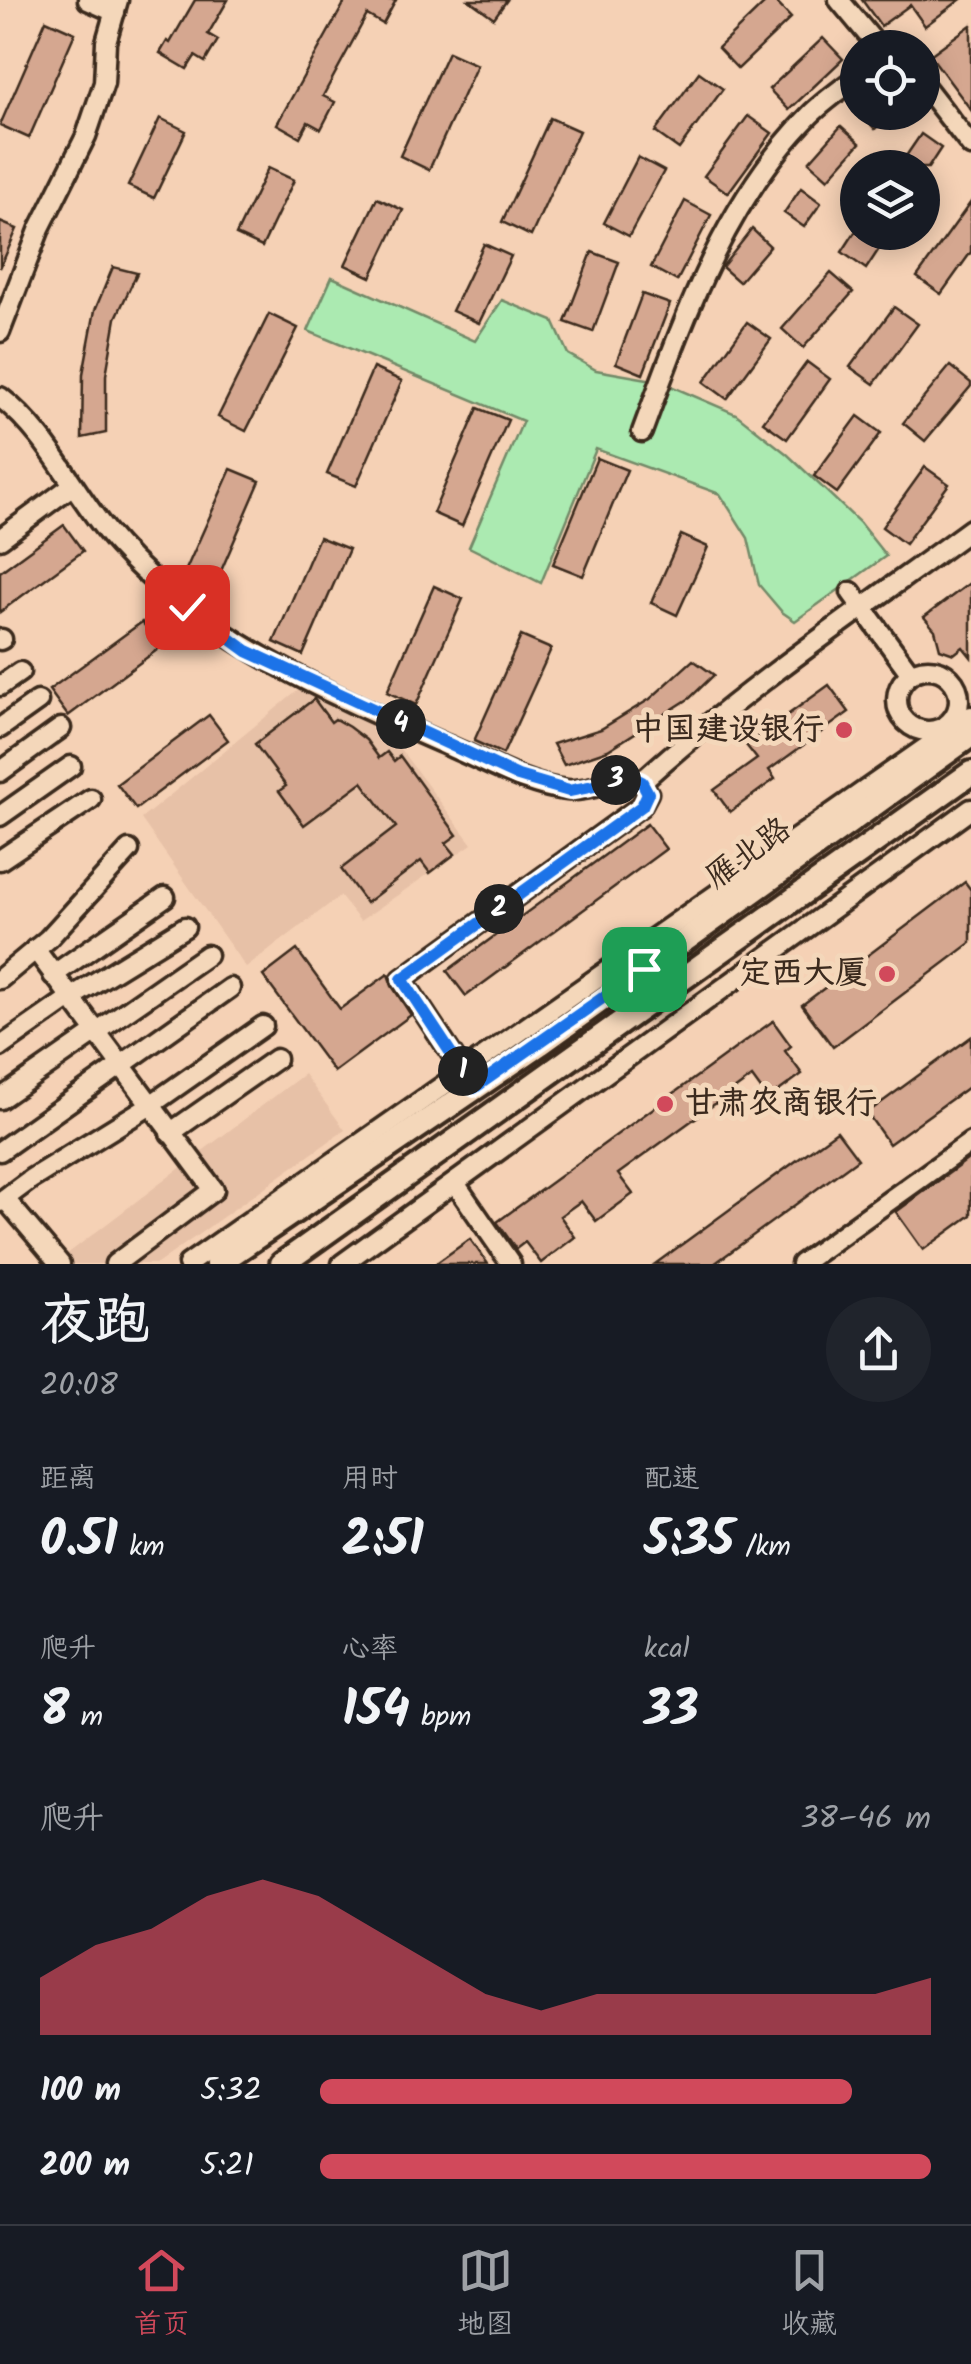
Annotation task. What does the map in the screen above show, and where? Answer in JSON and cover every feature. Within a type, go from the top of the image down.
[{"type":"main road","name":"雁北路","points":[[218,1264],[468,1079],[956,734]]},
{"type":"main road","name":"雁北路","points":[[282,1264],[971,769]]},
{"type":"street","points":[[0,332],[40,228],[86,136],[104,83],[106,42],[116,6],[88,0]]},
{"type":"street","points":[[838,0],[864,30]]},
{"type":"street","points":[[642,432],[693,295],[748,192],[810,116],[840,91]]},
{"type":"street","points":[[940,106],[971,146]]},
{"type":"street","points":[[0,398],[45,440],[118,546],[187,607],[247,651],[518,776],[569,791],[634,778],[642,782],[648,793],[642,806],[402,979],[468,1079],[188,1264]]},
{"type":"street","points":[[0,539],[73,485]]},
{"type":"street","points":[[642,782],[764,680],[971,530]]},
{"type":"street","points":[[850,592],[910,674]]},
{"type":"street","points":[[956,734],[923,730],[903,718],[898,694],[910,674],[934,670],[954,682],[959,705],[956,734],[971,769]]},
{"type":"street","points":[[0,686],[20,672]]},
{"type":"street","points":[[0,728],[38,701]]},
{"type":"street","points":[[956,734],[971,716]]},
{"type":"street","points":[[0,772],[61,728]]},
{"type":"street","points":[[0,816],[71,766]]},
{"type":"street","points":[[0,860],[91,798]]},
{"type":"street","points":[[342,1264],[971,808]]},
{"type":"street","points":[[0,978],[35,950],[129,850]]},
{"type":"street","points":[[53,974],[165,896]]},
{"type":"street","points":[[0,1048],[70,998],[186,927]]},
{"type":"street","points":[[35,950],[214,1190],[114,1264]]},
{"type":"street","points":[[0,1099],[207,955]]},
{"type":"street","points":[[0,1152],[230,988]]},
{"type":"street","points":[[60,1264],[2,1200],[149,1106],[263,1026]]},
{"type":"street","points":[[170,1133],[276,1059]]},
{"type":"street","points":[[801,1264],[971,1142]]},
{"type":"street","points":[[455,1183],[511,1264]]},
{"type":"shaded area","points":[[306,684],[385,729],[472,844],[360,921],[340,896],[246,968],[141,819]]},
{"type":"shaded area","points":[[304,1074],[345,1130],[157,1264],[54,1264]]},
{"type":"green space","points":[[332,277],[475,341],[502,300],[553,321],[568,354],[596,370],[659,381],[736,414],[787,454],[859,522],[886,556],[795,621],[759,585],[748,538],[720,494],[596,449],[541,583],[469,547],[523,421],[308,331]]},
{"type":"building","points":[[195,0],[228,0],[208,34],[218,40],[205,62],[195,56],[187,69],[160,53]]},
{"type":"building","points":[[346,0],[396,0],[383,24],[367,15],[323,96],[335,102],[321,129],[308,122],[300,137],[277,124]]},
{"type":"building","points":[[469,0],[507,0],[494,18]]},
{"type":"building","points":[[768,0],[774,0],[791,18],[738,69],[718,48]]},
{"type":"building","points":[[862,0],[960,0],[925,26],[910,5],[881,26]]},
{"type":"building","points":[[46,20],[75,33],[29,138],[0,125]]},
{"type":"building","points":[[971,25],[971,110],[940,68],[940,48]]},
{"type":"building","points":[[823,38],[840,56],[840,62],[789,110],[769,89]]},
{"type":"building","points":[[448,52],[477,65],[429,170],[400,156]]},
{"type":"building","points":[[699,72],[723,89],[679,149],[655,132]]},
{"type":"building","points":[[748,116],[772,133],[728,193],[704,176]]},
{"type":"building","points":[[160,118],[186,131],[154,198],[128,186]]},
{"type":"building","points":[[550,118],[579,131],[531,236],[502,222]]},
{"type":"building","points":[[840,127],[860,143],[854,150],[840,150],[840,166],[828,179],[809,162]]},
{"type":"building","points":[[921,134],[941,148],[940,150],[910,150]]},
{"type":"building","points":[[638,157],[664,171],[629,236],[604,223]]},
{"type":"building","points":[[268,168],[294,180],[262,247],[236,235]]},
{"type":"building","points":[[801,188],[821,203],[804,227],[784,213]]},
{"type":"building","points":[[377,198],[403,210],[371,277],[345,265]]},
{"type":"building","points":[[685,201],[711,215],[677,281],[651,267]]},
{"type":"building","points":[[971,202],[971,252],[941,294],[917,277]]},
{"type":"building","points":[[0,222],[17,229],[0,268]]},
{"type":"building","points":[[752,229],[770,246],[739,282],[722,267]]},
{"type":"building","points":[[484,244],[511,256],[479,323],[452,311]]},
{"type":"building","points":[[843,250],[878,250],[866,269]]},
{"type":"building","points":[[592,252],[619,262],[593,332],[565,322]]},
{"type":"building","points":[[113,267],[137,273],[116,318],[106,375],[106,433],[82,438],[83,374],[95,310]]},
{"type":"building","points":[[831,273],[853,292],[803,348],[782,329]]},
{"type":"building","points":[[642,294],[670,304],[643,374],[616,363]]},
{"type":"building","points":[[894,307],[918,324],[874,384],[850,367]]},
{"type":"building","points":[[269,314],[298,328],[246,431],[218,417]]},
{"type":"building","points":[[747,322],[771,339],[727,399],[704,382]]},
{"type":"building","points":[[807,362],[830,379],[787,439],[763,422]]},
{"type":"building","points":[[950,366],[971,386],[925,441],[903,423]]},
{"type":"building","points":[[373,368],[402,381],[356,486],[327,474]]},
{"type":"building","points":[[478,408],[508,420],[462,526],[433,513]]},
{"type":"building","points":[[858,416],[881,433],[837,493],[814,476]]},
{"type":"building","points":[[597,458],[627,470],[583,576],[553,564]]},
{"type":"building","points":[[925,467],[949,484],[905,544],[882,527]]},
{"type":"building","points":[[231,469],[260,481],[214,587],[184,574]]},
{"type":"building","points":[[64,525],[83,551],[0,612],[0,572]]},
{"type":"building","points":[[681,535],[708,547],[677,615],[651,603]]},
{"type":"building","points":[[319,537],[349,549],[303,655],[274,642]]},
{"type":"building","points":[[971,582],[971,657],[963,647],[954,654],[940,649],[935,630],[924,617]]},
{"type":"building","points":[[434,586],[463,599],[416,705],[387,692]]},
{"type":"building","points":[[142,622],[161,647],[68,716],[49,690]]},
{"type":"building","points":[[521,636],[551,649],[503,754],[474,741]]},
{"type":"building","points":[[693,660],[714,675],[690,698],[608,750],[564,765],[553,744],[601,729],[650,699]]},
{"type":"building","points":[[829,685],[849,712],[769,770],[775,779],[730,812],[714,790],[757,759],[746,745]]},
{"type":"building","points":[[314,699],[331,722],[335,719],[349,727],[366,740],[379,758],[387,752],[394,761],[400,756],[457,835],[446,843],[455,854],[430,873],[421,861],[366,903],[341,869],[396,827],[362,782],[304,825],[279,791],[286,786],[255,744]]},
{"type":"building","points":[[209,715],[228,740],[136,809],[117,784]]},
{"type":"building","points":[[647,824],[666,849],[466,996],[447,971]]},
{"type":"building","name":"定西大厦","points":[[965,882],[971,890],[971,943],[833,1047],[802,1005]]},
{"type":"building","points":[[297,950],[340,1009],[388,974],[411,1015],[334,1072],[263,976]]},
{"type":"building","points":[[773,1021],[791,1046],[785,1051],[802,1074],[768,1099],[752,1077],[618,1174],[633,1194],[596,1221],[581,1201],[560,1216],[575,1237],[541,1263],[525,1242],[516,1249],[497,1222]]},
{"type":"building","points":[[971,1037],[971,1085],[889,1144],[867,1113]]},
{"type":"building","points":[[837,1131],[858,1159],[714,1264],[655,1264]]},
{"type":"building","points":[[971,1157],[971,1215],[923,1250],[896,1212]]},
{"type":"building","points":[[470,1239],[488,1264],[435,1264]]},
{"type":"place","name":"中国建设银行","points":[[844,730]]},
{"type":"place","name":"定西大厦","points":[[887,974]]},
{"type":"place","name":"甘肃农商银行","points":[[665,1104]]},
{"type":"route","points":[[187,607],[247,651],[518,776],[569,791],[614,780],[634,778],[642,782],[648,793],[642,806],[402,979],[474,1088],[644,969]]}]
